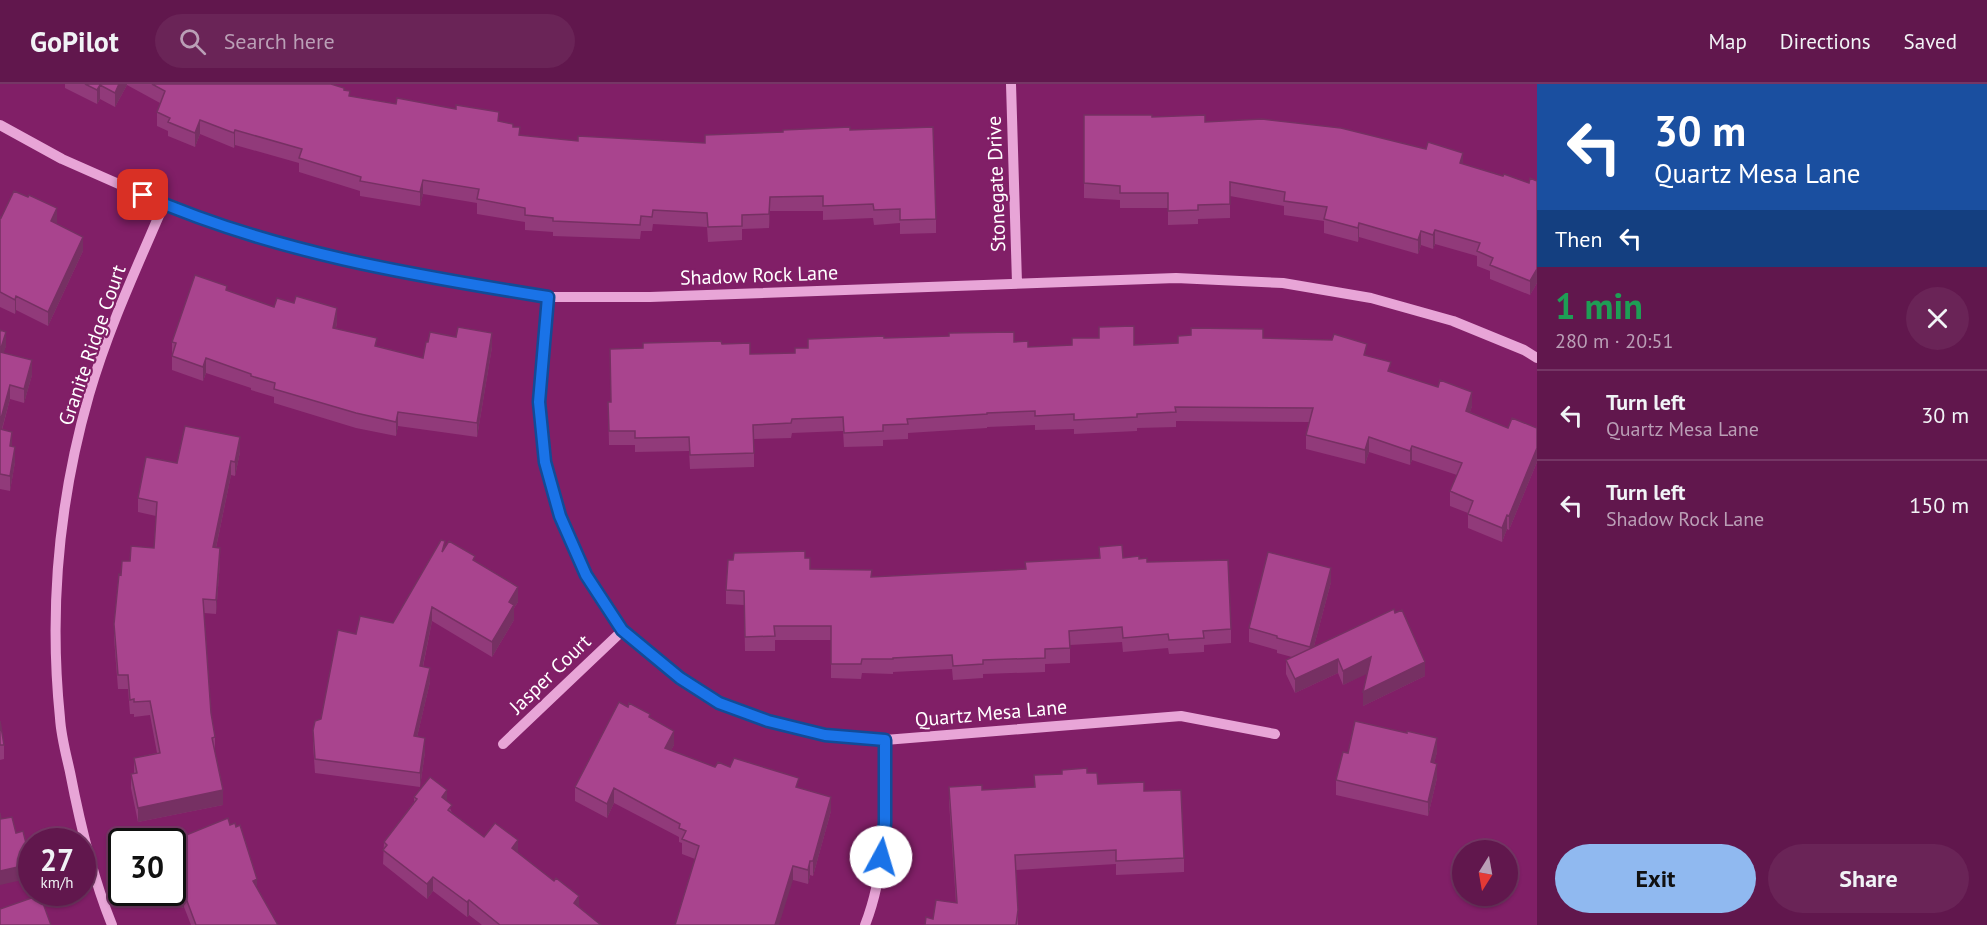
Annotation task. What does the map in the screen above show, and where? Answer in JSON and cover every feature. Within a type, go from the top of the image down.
[{"type":"street","name":"Stonegate Drive","points":[[1011,84],[1017,283]]},
{"type":"street","name":"Shadow Rock Lane","points":[[0,125],[62,159],[164,204],[260,238],[355,263],[548,297],[650,297],[1176,278],[1283,282],[1371,298],[1453,321],[1524,350],[1537,358]]},
{"type":"street","name":"Granite Ridge Court","points":[[112,925],[102,900],[79,816],[60,720],[56,613],[61,533],[71,468],[89,394],[118,310],[164,204]]},
{"type":"street","name":"Quartz Mesa Lane","points":[[548,297],[539,402],[545,462],[560,516],[586,575],[622,630],[680,678],[719,703],[768,721],[825,735],[885,740],[1180,716],[1275,734]]},
{"type":"street","name":"Jasper Court","points":[[503,744],[622,630]]},
{"type":"street","points":[[865,925],[879,875],[885,823],[885,740]]},
{"type":"building","points":[[85,84],[119,84],[115,93],[100,85],[97,90]]},
{"type":"building","points":[[152,84],[331,84],[350,91],[349,96],[396,104],[397,98],[456,109],[456,105],[499,112],[498,121],[513,124],[513,127],[520,127],[519,135],[578,141],[578,136],[705,143],[705,135],[850,127],[850,130],[933,127],[936,219],[900,220],[900,209],[874,210],[873,204],[823,206],[823,196],[770,197],[769,214],[742,215],[742,226],[708,227],[707,213],[653,210],[652,217],[641,216],[640,225],[553,221],[553,218],[525,215],[525,208],[477,199],[479,189],[423,180],[420,192],[360,181],[361,177],[299,158],[302,149],[235,130],[234,133],[200,120],[195,133],[168,122],[170,118],[157,112],[165,91]]},
{"type":"building","points":[[1084,115],[1152,115],[1152,117],[1205,115],[1205,122],[1262,119],[1341,128],[1426,149],[1428,142],[1463,153],[1460,163],[1529,183],[1530,178],[1537,181],[1537,269],[1530,281],[1490,265],[1493,258],[1477,251],[1480,243],[1435,230],[1433,235],[1421,231],[1418,240],[1359,223],[1358,228],[1324,219],[1327,207],[1284,201],[1285,192],[1230,182],[1230,204],[1198,205],[1198,210],[1168,211],[1168,193],[1120,193],[1120,186],[1084,183]]},
{"type":"building","points":[[14,191],[57,208],[51,221],[83,237],[48,312],[16,296],[15,300],[0,292],[0,217]]},
{"type":"building","points":[[195,275],[227,286],[226,290],[274,307],[277,298],[294,303],[296,296],[337,308],[333,328],[377,338],[375,346],[423,358],[430,332],[456,337],[458,327],[492,333],[477,423],[398,412],[396,422],[274,389],[275,383],[206,358],[203,367],[172,356],[176,343],[172,342]]},
{"type":"building","points":[[1134,326],[1134,345],[1178,343],[1178,336],[1191,335],[1191,328],[1263,329],[1263,338],[1332,340],[1334,334],[1367,344],[1364,355],[1391,362],[1388,371],[1438,387],[1440,380],[1472,392],[1466,411],[1508,428],[1512,418],[1537,428],[1537,448],[1502,528],[1468,514],[1473,501],[1450,491],[1462,463],[1412,446],[1410,451],[1369,437],[1365,450],[1306,435],[1313,408],[1175,407],[1176,412],[1137,414],[1137,417],[1074,420],[1074,414],[1035,416],[1035,411],[987,413],[907,419],[908,424],[883,425],[883,431],[844,433],[843,417],[792,419],[791,423],[753,425],[754,453],[690,455],[689,437],[635,438],[635,431],[609,431],[610,349],[643,348],[643,343],[721,341],[722,344],[750,343],[750,354],[795,353],[795,348],[808,348],[808,339],[1014,332],[1014,342],[1028,341],[1028,347],[1072,345],[1072,338],[1099,338],[1099,327]]},
{"type":"building","points":[[0,330],[6,332],[0,351]]},
{"type":"building","points":[[0,352],[32,360],[24,389],[10,385],[0,422]]},
{"type":"building","points":[[185,426],[240,437],[235,462],[231,461],[213,547],[220,548],[216,600],[203,599],[211,713],[215,737],[212,738],[223,790],[138,808],[131,774],[137,773],[134,758],[160,753],[150,701],[130,700],[128,675],[118,675],[114,624],[119,574],[121,575],[122,561],[130,561],[131,546],[154,548],[157,502],[138,498],[146,457],[177,463]]},
{"type":"building","points":[[0,429],[12,432],[10,446],[15,447],[10,476],[0,474]]},
{"type":"building","points":[[441,540],[445,541],[442,552],[449,541],[475,556],[473,560],[518,587],[509,602],[514,605],[492,642],[432,607],[420,666],[430,668],[414,736],[425,738],[420,773],[315,759],[313,730],[315,721],[321,719],[338,630],[356,634],[360,616],[393,623]]},
{"type":"building","points":[[1122,545],[1123,558],[1139,556],[1139,559],[1147,558],[1147,562],[1228,560],[1231,629],[1203,631],[1204,638],[1169,640],[1168,634],[1123,638],[1122,627],[1069,631],[1070,648],[1045,649],[1045,658],[983,660],[983,664],[953,666],[952,655],[862,659],[861,664],[831,664],[831,626],[774,626],[775,636],[745,637],[744,591],[726,590],[728,560],[733,560],[734,553],[805,551],[805,558],[810,558],[810,569],[872,570],[871,577],[1026,569],[1025,562],[1100,558],[1099,547]]},
{"type":"building","points":[[1268,552],[1331,568],[1310,647],[1249,628]]},
{"type":"building","points":[[1394,609],[1395,613],[1402,610],[1425,662],[1363,692],[1371,657],[1343,671],[1338,659],[1295,679],[1286,660]]},
{"type":"building","points":[[619,702],[628,707],[629,703],[650,714],[649,717],[674,731],[665,748],[715,767],[718,762],[730,767],[734,758],[799,778],[796,787],[831,797],[813,861],[810,861],[808,870],[793,866],[775,925],[675,925],[699,846],[682,839],[686,831],[679,828],[680,824],[614,788],[607,804],[575,787]]},
{"type":"building","points":[[0,721],[4,745],[0,745]]},
{"type":"building","points":[[1355,721],[1437,738],[1431,762],[1437,764],[1428,802],[1336,780],[1343,752],[1348,753]]},
{"type":"building","points":[[1087,768],[1087,773],[1097,773],[1098,784],[1144,782],[1144,791],[1181,790],[1184,858],[1116,861],[1116,850],[1015,855],[1018,910],[1016,925],[925,925],[926,917],[933,919],[936,900],[957,903],[949,787],[982,785],[982,790],[1035,787],[1034,775],[1062,774],[1062,770]]},
{"type":"building","points":[[430,777],[447,790],[442,797],[452,805],[448,810],[484,837],[495,823],[518,840],[512,848],[554,881],[556,878],[579,896],[574,903],[601,925],[500,925],[469,900],[467,902],[433,877],[427,884],[383,850],[387,845],[384,842],[417,799],[414,797]]},
{"type":"building","points":[[0,813],[1,819],[12,817],[16,833],[18,832],[18,867],[0,871]]},
{"type":"building","points":[[228,818],[230,825],[235,823],[236,827],[240,825],[257,879],[253,881],[278,925],[196,925],[186,898],[186,835]]},
{"type":"building","points":[[18,903],[18,906],[44,906],[51,925],[0,925],[0,909]]},
{"type":"route","points":[[143,195],[260,238],[355,263],[548,297],[539,402],[545,462],[560,516],[586,575],[622,630],[680,678],[719,703],[768,721],[825,735],[885,740],[885,823],[881,857]]}]
